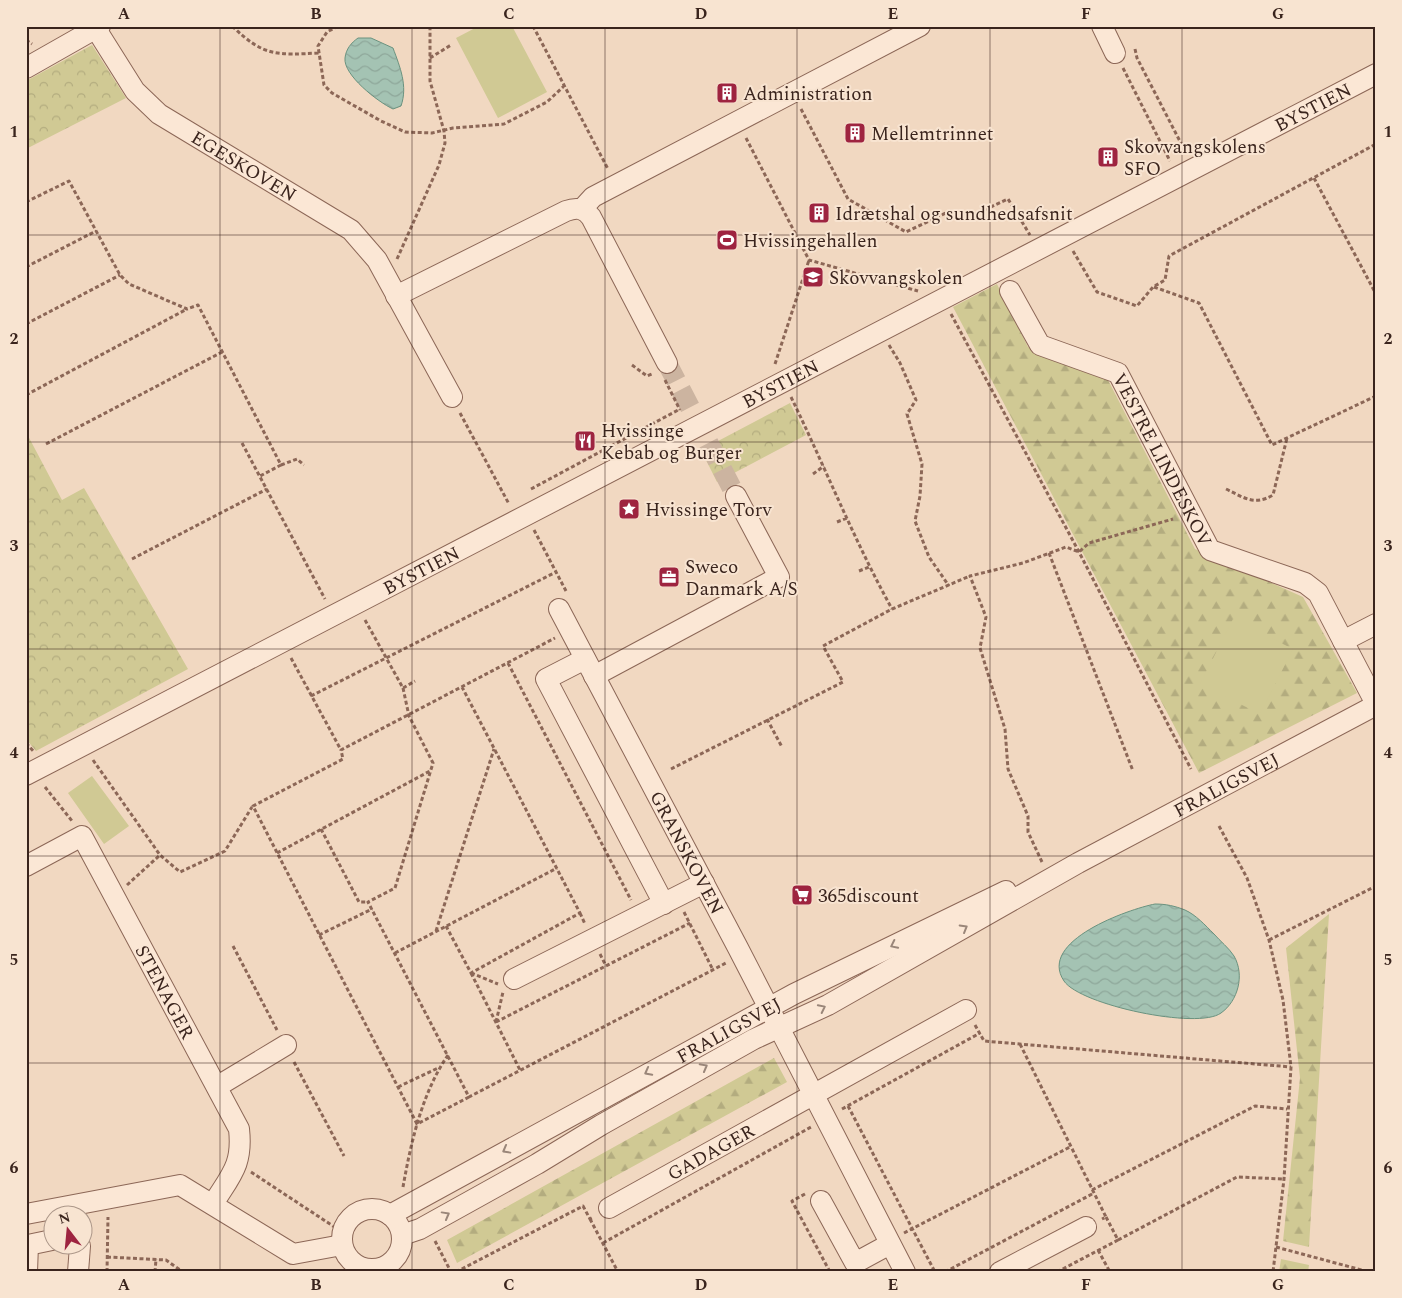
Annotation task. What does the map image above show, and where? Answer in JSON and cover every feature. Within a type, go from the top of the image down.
[{"type":"street","points":[[582,208],[593,197],[920,26]]},
{"type":"street","points":[[1102,26],[1123,47]]},
{"type":"street","points":[[26,68],[98,28]]},
{"type":"street","name":"EGESKOVEN","points":[[98,28],[134,91],[159,114],[351,230],[376,260],[452,397]]},
{"type":"street","name":"BYSTIEN","points":[[29,774],[880,330],[1376,74]]},
{"type":"street","points":[[392,288],[566,211],[582,208],[592,217],[613,257],[663,367]]},
{"type":"street","name":"VESTRE LINDESKOV","points":[[1010,291],[1040,345],[1118,373],[1210,550],[1305,583],[1318,593],[1376,705]]},
{"type":"street","points":[[664,904],[546,679],[590,667],[779,577],[736,496]]},
{"type":"street","name":"GRANSKOVEN","points":[[559,609],[742,955],[778,1029]]},
{"type":"street","points":[[1343,640],[1376,624]]},
{"type":"street","name":"FRALIGSVEJ","points":[[411,1232],[537,1164],[601,1125],[754,1039],[828,1005],[1078,863],[1376,705]]},
{"type":"street","points":[[26,866],[82,836]]},
{"type":"street","name":"STENAGER","points":[[82,836],[218,1086],[239,1129],[241,1147],[238,1163],[213,1204]]},
{"type":"street","name":"FRALIGSVEJ","points":[[390,1215],[768,1008],[984,900],[1078,863]]},
{"type":"street","points":[[514,979],[704,883]]},
{"type":"street","name":"GADAGER","points":[[609,1208],[966,1010]]},
{"type":"street","points":[[778,1029],[905,1272]]},
{"type":"street","points":[[218,1086],[286,1046]]},
{"type":"street","points":[[88,1206],[109,1199],[180,1185],[293,1254],[342,1238]]},
{"type":"street","points":[[821,1201],[855,1263],[890,1242]]},
{"type":"street","points":[[378,1209],[390,1215],[398,1224],[411,1232],[400,1250],[393,1267],[369,1270],[351,1262],[342,1238],[348,1220],[358,1211],[378,1209]]},
{"type":"street","points":[[26,1214],[42,1216]]},
{"type":"street","points":[[1000,1272],[1086,1227]]},
{"type":"street","points":[[27,1272],[28,1245],[42,1242]]},
{"type":"street","points":[[78,1272],[79,1256]]},
{"type":"path","points":[[232,26],[250,44],[279,55],[319,54]]},
{"type":"path","points":[[338,26],[327,32],[318,46],[324,85],[332,93],[381,121],[405,132],[419,134],[504,124],[547,102],[564,86]]},
{"type":"path","points":[[392,288],[439,165],[445,143],[444,131],[430,81],[430,26]]},
{"type":"path","points":[[533,26],[617,185]]},
{"type":"path","points":[[430,59],[451,45]]},
{"type":"path","points":[[1123,47],[1186,173]]},
{"type":"path","points":[[1123,47],[1137,58],[1186,173]]},
{"type":"path","points":[[792,93],[848,199],[906,232],[950,211],[971,216],[1008,199],[1038,249]]},
{"type":"path","points":[[737,122],[809,260],[775,385],[824,466],[869,568],[892,609]]},
{"type":"path","points":[[1065,235],[1097,292],[1136,306],[1153,287],[1165,280],[1169,256],[1376,144]]},
{"type":"path","points":[[1314,178],[1376,294]]},
{"type":"path","points":[[26,202],[69,181],[120,275],[128,284],[187,309]]},
{"type":"path","points":[[26,267],[96,230]]},
{"type":"path","points":[[809,260],[943,298],[1078,552],[1190,769]]},
{"type":"path","points":[[26,324],[120,275]]},
{"type":"path","points":[[1153,287],[1199,303],[1272,446],[1376,396]]},
{"type":"path","points":[[26,395],[187,309],[198,305],[224,351],[281,465]]},
{"type":"path","points":[[880,330],[900,363],[916,400],[907,414],[922,464],[920,496],[914,521],[929,557],[949,586]]},
{"type":"path","points":[[46,444],[224,351]]},
{"type":"path","points":[[632,365],[647,376],[663,367]]},
{"type":"path","points":[[525,492],[680,409]]},
{"type":"path","points":[[1226,490],[1250,500],[1263,501],[1274,495],[1288,438]]},
{"type":"path","points":[[242,443],[334,615]]},
{"type":"path","points":[[260,476],[296,459],[304,465]]},
{"type":"path","points":[[813,474],[824,466]]},
{"type":"path","points":[[132,559],[267,489]]},
{"type":"path","points":[[508,502],[517,497]]},
{"type":"path","points":[[1078,552],[1089,543],[1168,521],[1189,509]]},
{"type":"path","points":[[837,522],[847,518]]},
{"type":"path","points":[[671,769],[843,682],[823,646],[892,609],[970,576],[1066,548],[1078,552]]},
{"type":"path","points":[[1049,554],[1133,771]]},
{"type":"path","points":[[859,571],[869,568]]},
{"type":"path","points":[[311,696],[556,572]]},
{"type":"path","points":[[970,576],[986,616],[980,648],[1005,729],[1008,769],[1028,816],[1028,832],[1048,874]]},
{"type":"path","points":[[321,829],[358,902],[368,902],[395,888],[432,763],[409,716],[403,688],[355,604]]},
{"type":"path","points":[[341,750],[570,630]]},
{"type":"path","points":[[82,746],[160,855],[180,872],[225,851],[253,806],[343,760],[341,750],[282,642]]},
{"type":"path","points":[[508,663],[639,916]]},
{"type":"path","points":[[403,688],[415,681]]},
{"type":"path","points":[[462,687],[580,913],[471,973]]},
{"type":"path","points":[[767,719],[782,747]]},
{"type":"path","points":[[436,931],[494,748]]},
{"type":"path","points":[[277,853],[430,771]]},
{"type":"path","points":[[29,774],[68,814],[82,836]]},
{"type":"path","points":[[253,806],[417,1124]]},
{"type":"path","points":[[1219,826],[1247,878],[1269,940],[1283,1000],[1291,1067],[1284,1180],[1273,1272]]},
{"type":"path","points":[[114,896],[160,855]]},
{"type":"path","points":[[395,953],[557,868]]},
{"type":"path","points":[[1269,940],[1376,886]]},
{"type":"path","points":[[368,902],[469,1097]]},
{"type":"path","points":[[319,935],[372,909]]},
{"type":"path","points":[[496,1022],[690,923],[713,970]]},
{"type":"path","points":[[446,926],[520,1070]]},
{"type":"path","points":[[417,1124],[742,955]]},
{"type":"path","points":[[471,973],[504,987],[496,1022]]},
{"type":"path","points":[[966,1010],[984,1041],[1291,1067]]},
{"type":"path","points":[[603,1243],[980,1033]]},
{"type":"path","points":[[1020,1044],[1118,1240]]},
{"type":"path","points":[[408,1205],[403,1190],[408,1158],[417,1124],[439,1068],[448,1055]]},
{"type":"path","points":[[398,1087],[439,1068]]},
{"type":"path","points":[[848,1106],[935,1272]]},
{"type":"path","points":[[945,1272],[1093,1191],[1255,1106],[1288,1109]]},
{"type":"path","points":[[890,1242],[913,1228],[1070,1146]]},
{"type":"path","points":[[238,1163],[342,1238]]},
{"type":"path","points":[[1057,1272],[1237,1177],[1284,1180]]},
{"type":"path","points":[[107,1272],[109,1199]]},
{"type":"path","points":[[456,1272],[583,1206],[618,1272]]},
{"type":"path","points":[[590,1219],[609,1208]]},
{"type":"path","points":[[1086,1227],[1106,1217]]},
{"type":"path","points":[[411,1232],[436,1243],[451,1272]]},
{"type":"path","points":[[1276,1248],[1369,1272]]},
{"type":"path","points":[[1098,1250],[1110,1272]]},
{"type":"path","points":[[107,1257],[166,1260],[183,1272]]},
{"type":"path","points":[[156,1259],[156,1272]]},
{"type":"green space","points":[[479,26],[512,26],[547,92],[498,118],[456,38]]},
{"type":"green space","points":[[92,45],[126,98],[26,149],[26,81]]},
{"type":"green space","points":[[997,284],[1028,347],[1108,380],[1195,549],[1303,597],[1357,693],[1199,773],[953,307]]},
{"type":"green space","points":[[790,403],[806,435],[717,482],[701,450]]},
{"type":"green space","points":[[26,432],[62,500],[84,488],[188,669],[36,751],[26,739]]},
{"type":"green space","points":[[1233,619],[1293,649],[1260,714],[1200,684]]},
{"type":"green space","points":[[92,776],[129,826],[104,844],[68,793]]},
{"type":"green space","points":[[1329,914],[1309,1247],[1283,1241],[1300,1078],[1286,948]]},
{"type":"green space","points":[[774,1058],[787,1082],[457,1263],[447,1240]]},
{"type":"green space","points":[[1281,1259],[1309,1265],[1308,1272],[1279,1272]]},
{"type":"water","points":[[358,38],[371,38],[393,48],[400,69],[404,91],[401,106],[393,109],[355,80],[346,65],[345,58],[349,46]]},
{"type":"water","points":[[1155,904],[1174,906],[1193,915],[1234,956],[1239,971],[1238,987],[1232,1002],[1221,1013],[1208,1017],[1189,1019],[1140,1012],[1092,999],[1074,990],[1064,981],[1059,966],[1063,953],[1074,940],[1108,920]]},
{"type":"tunnel","points":[[667,363],[736,496]]},
{"type":"place","name":"Administration","points":[[727,93]]},
{"type":"place","name":"Mellemtrinnet","points":[[855,133]]},
{"type":"place","name":"Skovvangskolens SFO","points":[[1108,157]]},
{"type":"place","name":"Idrætshal og sundhedsafsnit","points":[[819,213]]},
{"type":"place","name":"Hvissingehallen","points":[[727,240]]},
{"type":"place","name":"Skovvangskolen","points":[[813,277]]},
{"type":"place","name":"Hvissinge Kebab og Burger","points":[[585,441]]},
{"type":"place","name":"Hvissinge Torv","points":[[629,509]]},
{"type":"place","name":"Sweco Danmark A/S","points":[[669,577]]},
{"type":"place","name":"365discount","points":[[802,895]]}]
